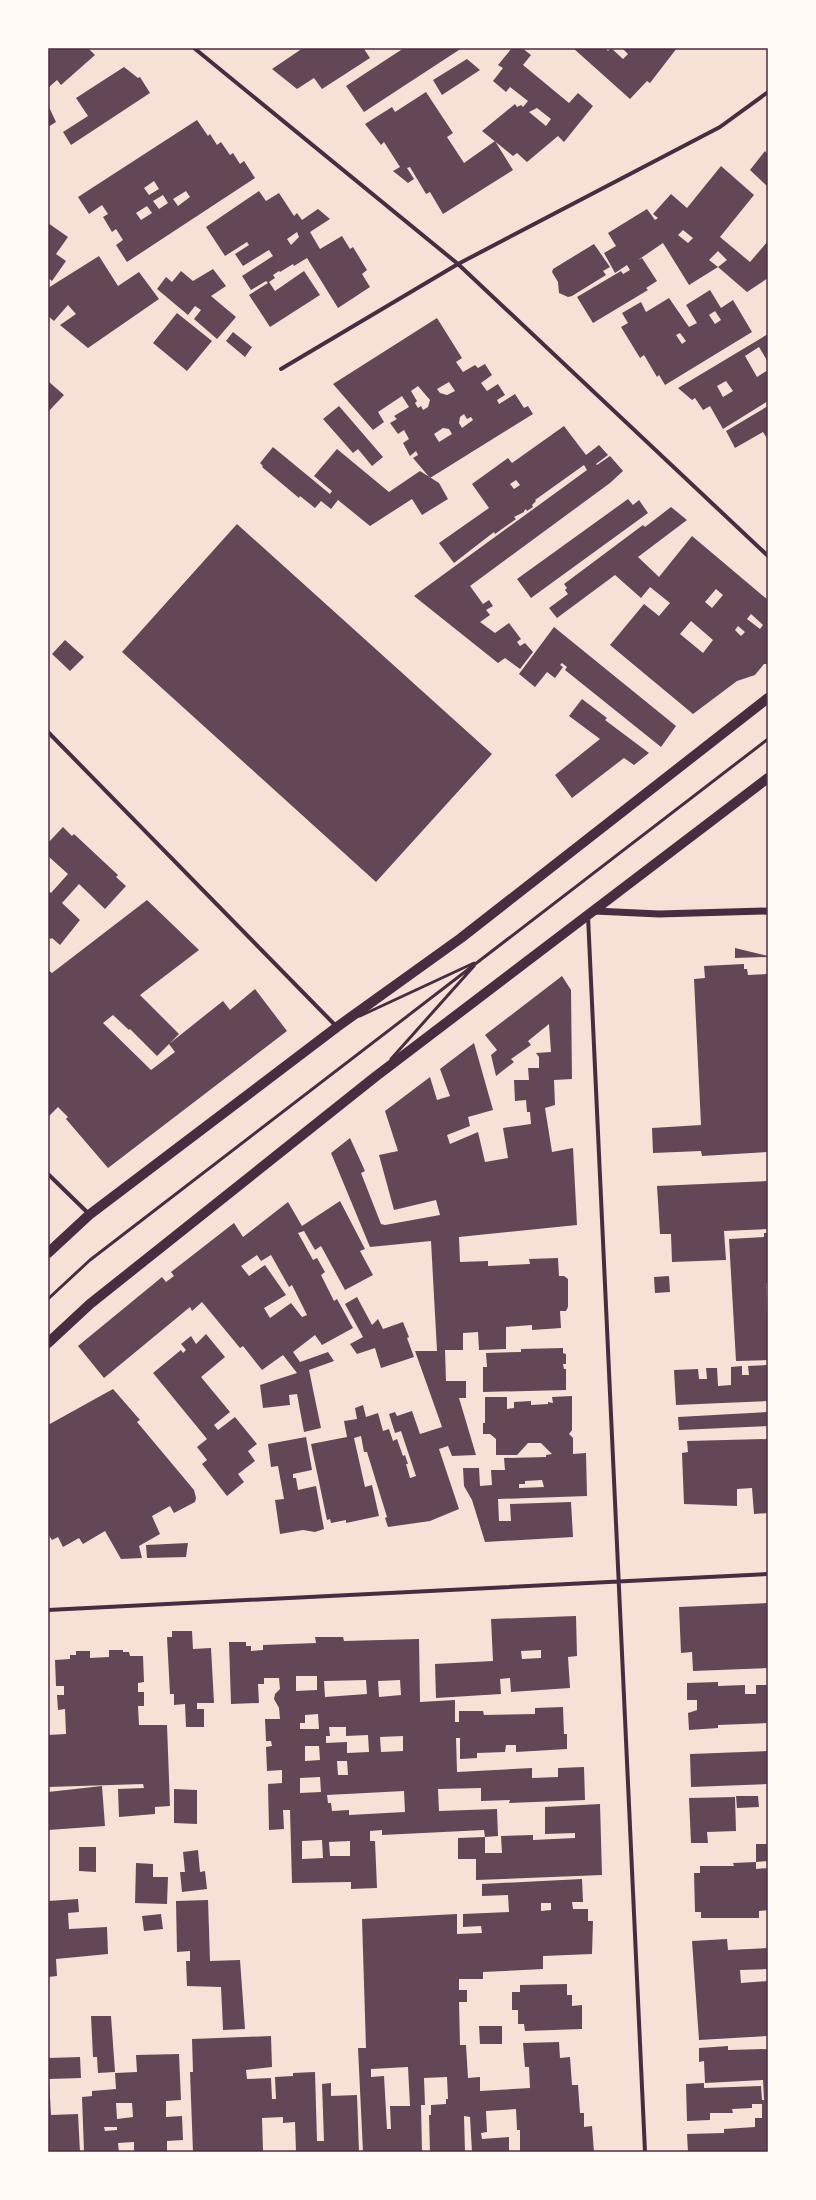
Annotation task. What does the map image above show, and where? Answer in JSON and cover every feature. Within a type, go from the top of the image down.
[{"type":"main road","points":[[48,1253],[89,1215],[337,1027],[461,938],[768,698]]},
{"type":"main road","points":[[48,1343],[90,1304],[376,1077],[768,778]]},
{"type":"street","points":[[194,48],[458,264],[768,556]]},
{"type":"street","points":[[281,369],[458,264],[720,127],[768,92]]},
{"type":"street","points":[[48,732],[337,1027]]},
{"type":"street","points":[[645,2152],[618,1581],[591,913],[659,914],[768,911]]},
{"type":"street","points":[[48,1174],[89,1215]]},
{"type":"street","points":[[48,1610],[768,1574]]},
{"type":"lane","points":[[48,1299],[90,1260],[768,739]]},
{"type":"lane","points":[[337,1027],[479,960]]},
{"type":"lane","points":[[376,1077],[479,960]]},
{"type":"building","points":[[52,48],[88,48],[95,55],[61,85],[57,80],[48,88],[48,52]]},
{"type":"building","points":[[303,48],[366,48],[364,49],[370,58],[322,89],[314,78],[297,89],[272,69]]},
{"type":"building","points":[[404,48],[462,48],[364,112],[346,86]]},
{"type":"building","points":[[512,48],[522,48],[531,55],[523,65],[569,103],[578,93],[593,106],[564,142],[558,136],[527,162],[517,153],[513,156],[482,131],[515,104],[517,107],[521,105],[523,107],[528,101],[510,87],[506,92],[493,81],[503,68],[498,65]],"holes":[[[537,108],[551,119],[546,126],[529,112]]]},
{"type":"building","points":[[573,48],[605,48],[608,51],[611,48],[623,59],[628,54],[622,48],[677,48],[650,83],[647,81],[630,99]]},
{"type":"building","points":[[467,59],[480,70],[442,95],[433,80]]},
{"type":"building","points":[[124,67],[138,78],[140,77],[150,93],[71,145],[63,132],[88,116],[76,98]]},
{"type":"building","points":[[426,92],[453,133],[447,137],[464,163],[495,141],[513,170],[443,214],[430,192],[426,194],[410,167],[407,168],[414,179],[408,183],[393,171],[400,167],[384,142],[381,145],[365,124],[392,107],[395,112]]},
{"type":"building","points":[[48,105],[56,122],[48,127]]},
{"type":"building","points":[[197,120],[208,136],[210,134],[217,145],[221,142],[230,155],[233,153],[240,164],[244,161],[255,178],[127,262],[116,245],[123,240],[116,229],[112,232],[103,217],[108,214],[102,205],[89,214],[78,197]],"holes":[[[154,181],[159,189],[149,195],[144,188]],[[186,191],[190,197],[178,206],[173,199]],[[163,195],[168,203],[159,209],[153,201]],[[147,206],[152,213],[141,220],[136,213]]]},
{"type":"building","points":[[765,151],[768,154],[768,187],[750,170]]},
{"type":"building","points":[[721,166],[754,195],[720,237],[750,262],[768,241],[768,278],[747,292],[718,267],[689,285],[663,243],[638,260],[642,258],[657,281],[646,288],[648,290],[593,323],[577,297],[621,271],[623,274],[630,270],[627,265],[615,273],[604,253],[616,246],[608,233],[647,209],[655,220],[658,218],[653,214],[671,194],[687,208]],"holes":[[[683,230],[693,238],[688,243],[678,235]],[[718,251],[727,260],[718,267],[709,260]]]},
{"type":"building","points":[[259,191],[266,201],[279,193],[294,216],[297,213],[302,220],[318,209],[330,219],[310,232],[320,249],[342,236],[350,249],[353,247],[367,270],[362,274],[370,287],[338,308],[307,258],[294,266],[293,264],[280,272],[279,271],[273,275],[275,278],[269,282],[275,291],[304,271],[320,295],[270,327],[249,295],[268,283],[266,281],[251,290],[242,276],[273,256],[269,250],[243,266],[235,254],[249,245],[247,242],[225,256],[206,227]],"holes":[[[297,232],[299,237],[291,245],[287,239]]]},
{"type":"building","points":[[48,223],[68,237],[56,254],[66,261],[52,281],[48,278]]},
{"type":"building","points":[[594,244],[610,267],[603,271],[606,275],[572,296],[568,297],[559,293],[558,282],[552,272],[553,269]]},
{"type":"building","points":[[99,256],[118,286],[139,272],[159,299],[88,348],[60,325],[76,314],[68,305],[54,321],[48,316],[48,288]]},
{"type":"building","points":[[213,269],[226,286],[211,296],[236,317],[217,339],[194,319],[201,310],[195,306],[188,315],[157,289],[166,277],[172,282],[181,271],[193,281]]},
{"type":"building","points":[[710,290],[721,308],[733,300],[752,332],[665,385],[659,375],[657,377],[644,355],[640,358],[621,327],[628,323],[622,313],[641,302],[646,312],[669,298],[689,327],[697,323],[686,305]],"holes":[[[715,311],[721,320],[715,324],[709,315]],[[680,333],[686,341],[682,344],[676,335]]]},
{"type":"building","points":[[177,313],[212,341],[187,371],[153,343]]},
{"type":"building","points":[[437,318],[462,358],[456,362],[463,372],[475,365],[478,368],[485,364],[492,375],[481,383],[487,391],[498,384],[505,395],[497,400],[499,404],[515,394],[524,408],[528,406],[533,414],[430,478],[413,458],[418,455],[416,451],[410,456],[403,443],[409,439],[404,430],[398,434],[390,423],[397,419],[394,416],[409,407],[402,396],[378,412],[384,422],[373,430],[333,384]],"holes":[[[449,382],[455,391],[447,395],[440,393],[437,389]],[[418,386],[430,400],[428,407],[423,410],[421,406],[418,408],[415,403],[417,401],[411,391]],[[464,414],[467,419],[471,417],[473,420],[462,428],[459,423],[460,417]],[[443,428],[449,429],[452,434],[439,442],[434,434]]]},
{"type":"building","points":[[233,332],[252,347],[245,357],[226,341]]},
{"type":"building","points":[[768,334],[768,362],[759,347],[745,356],[757,377],[768,370],[768,401],[723,429],[710,406],[703,410],[695,398],[692,400],[678,388]],"holes":[[[726,381],[733,391],[723,397],[717,386]]]},
{"type":"building","points":[[48,381],[64,395],[48,412]]},
{"type":"building","points":[[339,406],[383,457],[372,466],[358,449],[353,453],[323,419]]},
{"type":"building","points":[[768,406],[768,440],[763,432],[735,448],[726,431]]},
{"type":"building","points":[[564,426],[586,455],[599,445],[608,455],[596,464],[597,465],[610,456],[623,471],[610,483],[470,586],[483,604],[489,600],[493,606],[486,610],[490,615],[480,622],[495,633],[509,623],[521,639],[517,642],[520,646],[525,643],[533,652],[520,669],[505,658],[498,663],[414,596],[587,470],[584,465],[535,500],[536,501],[532,505],[533,507],[527,511],[526,509],[524,512],[514,517],[516,519],[495,534],[494,532],[454,563],[439,543],[489,508],[472,484],[508,458],[512,463]],"holes":[[[516,480],[520,485],[514,489],[510,484]]]},
{"type":"building","points":[[273,447],[330,494],[332,491],[314,476],[337,449],[389,492],[420,471],[439,483],[448,499],[422,515],[412,499],[370,526],[338,500],[331,509],[321,501],[315,508],[300,496],[299,498],[262,467],[263,466],[260,463]]},
{"type":"building","points":[[628,499],[633,505],[639,500],[648,513],[531,598],[517,579]]},
{"type":"building","points":[[671,507],[687,520],[638,557],[659,577],[692,536],[768,600],[768,664],[764,664],[755,675],[737,681],[693,714],[610,645],[644,604],[659,616],[670,603],[650,587],[641,598],[615,575],[557,618],[549,608],[568,594],[565,590],[567,588],[564,584],[643,525],[645,527]],"holes":[[[716,589],[723,595],[712,608],[705,602]],[[751,614],[763,625],[760,629],[747,619]],[[691,621],[713,640],[703,653],[680,634]],[[738,626],[745,632],[741,636],[735,630]]]},
{"type":"building","points":[[237,524],[492,754],[376,882],[122,652]]},
{"type":"building","points":[[554,627],[676,726],[661,747],[565,670],[567,667],[562,663],[560,665],[563,667],[555,678],[547,672],[535,687],[519,674]]},
{"type":"building","points":[[65,640],[84,657],[70,671],[52,654]]},
{"type":"building","points":[[582,699],[607,718],[605,720],[649,753],[634,765],[624,758],[572,798],[555,775],[600,739],[569,716]]},
{"type":"building","points":[[63,827],[72,836],[74,834],[118,875],[116,877],[126,886],[105,909],[79,884],[62,903],[80,920],[60,945],[52,938],[51,939],[48,937],[48,891],[51,893],[68,874],[48,856],[48,843]]},
{"type":"building","points":[[147,900],[199,950],[140,995],[179,1034],[169,1044],[223,1001],[230,1010],[255,989],[287,1031],[108,1168],[66,1119],[68,1117],[58,1107],[48,1117],[48,970],[52,973]],"holes":[[[113,1015],[129,1030],[130,1029],[157,1056],[169,1044],[175,1052],[151,1070],[103,1023]]]},
{"type":"building","points":[[735,948],[768,956],[768,957],[735,958]]},
{"type":"building","points":[[744,964],[744,969],[747,969],[748,975],[768,974],[768,1152],[702,1156],[701,1151],[653,1153],[652,1128],[701,1125],[694,979],[705,978],[704,966]]},
{"type":"building","points":[[562,976],[571,990],[572,1079],[554,1080],[555,1105],[545,1108],[552,1152],[573,1148],[577,1225],[459,1237],[460,1262],[488,1261],[488,1266],[530,1264],[529,1259],[558,1258],[559,1276],[564,1276],[568,1279],[568,1307],[566,1311],[560,1311],[561,1328],[532,1330],[532,1325],[506,1327],[506,1349],[479,1350],[478,1332],[463,1333],[463,1350],[445,1350],[446,1381],[466,1381],[466,1398],[459,1398],[476,1455],[452,1456],[448,1446],[439,1449],[459,1509],[430,1521],[388,1527],[385,1518],[387,1517],[367,1452],[364,1452],[361,1436],[354,1438],[365,1487],[372,1485],[379,1516],[346,1523],[346,1520],[331,1523],[330,1519],[327,1520],[311,1444],[347,1437],[344,1421],[357,1419],[355,1408],[363,1405],[366,1417],[378,1413],[383,1431],[389,1429],[393,1441],[397,1439],[403,1456],[405,1455],[408,1464],[406,1464],[410,1478],[416,1476],[401,1431],[395,1433],[389,1414],[395,1412],[397,1416],[412,1411],[420,1434],[442,1427],[415,1351],[437,1351],[431,1241],[370,1247],[331,1153],[350,1138],[365,1171],[361,1173],[381,1224],[385,1225],[440,1215],[436,1200],[394,1210],[379,1155],[398,1151],[385,1111],[430,1077],[437,1100],[450,1096],[440,1069],[474,1043],[493,1110],[468,1117],[470,1126],[447,1135],[450,1144],[478,1132],[485,1162],[508,1158],[503,1128],[531,1124],[530,1112],[527,1112],[526,1100],[515,1101],[514,1080],[529,1080],[528,1068],[539,1068],[539,1057],[536,1053],[551,1052],[549,1024],[528,1041],[531,1045],[511,1059],[514,1062],[496,1076],[491,1055],[497,1050],[485,1035]]},
{"type":"building","points":[[768,1181],[768,1229],[724,1231],[726,1260],[672,1262],[671,1234],[660,1234],[657,1186]]},
{"type":"building","points":[[340,1201],[365,1249],[360,1251],[373,1275],[345,1290],[321,1246],[315,1250],[304,1231],[298,1233],[313,1260],[317,1258],[325,1272],[321,1275],[334,1301],[337,1299],[353,1328],[322,1345],[315,1335],[293,1352],[300,1362],[328,1352],[334,1361],[309,1370],[321,1428],[304,1432],[297,1394],[289,1395],[290,1405],[263,1408],[260,1385],[297,1373],[283,1355],[262,1370],[243,1346],[240,1348],[202,1302],[192,1311],[190,1307],[104,1378],[78,1346],[162,1277],[166,1282],[174,1276],[171,1272],[234,1223],[243,1237],[288,1202],[302,1226]],"holes":[[[257,1255],[261,1261],[271,1255],[289,1287],[292,1285],[307,1315],[302,1317],[291,1303],[270,1318],[264,1308],[286,1295],[265,1265],[249,1276],[241,1266]]]},
{"type":"building","points":[[764,1233],[768,1233],[768,1283],[766,1283],[768,1360],[736,1361],[729,1239],[764,1237]]},
{"type":"building","points":[[669,1276],[670,1292],[655,1293],[654,1277]]},
{"type":"building","points":[[357,1297],[372,1325],[378,1319],[383,1329],[403,1322],[409,1337],[407,1338],[414,1357],[381,1368],[375,1348],[357,1354],[350,1344],[363,1337],[345,1304]]},
{"type":"building","points":[[206,1334],[225,1357],[201,1377],[230,1412],[214,1425],[218,1430],[235,1417],[257,1444],[248,1451],[255,1461],[238,1474],[244,1482],[227,1496],[202,1464],[207,1460],[197,1447],[207,1439],[153,1373],[181,1350],[183,1353],[186,1350],[181,1344],[191,1336],[196,1344]]},
{"type":"building","points":[[563,1348],[563,1353],[566,1354],[566,1364],[563,1364],[564,1369],[566,1369],[566,1390],[483,1392],[483,1367],[487,1367],[486,1353],[521,1352],[521,1349]]},
{"type":"building","points":[[768,1365],[768,1401],[676,1405],[674,1370],[698,1369],[699,1379],[707,1379],[706,1368],[717,1368],[718,1386],[731,1385],[731,1367],[742,1366],[742,1375],[749,1375],[748,1366]]},
{"type":"building","points":[[113,1389],[140,1420],[137,1422],[194,1490],[196,1498],[195,1502],[174,1513],[170,1506],[152,1516],[160,1534],[139,1546],[142,1558],[121,1559],[105,1531],[83,1544],[79,1538],[63,1547],[58,1537],[52,1540],[48,1534],[48,1425]]},
{"type":"building","points":[[572,1396],[572,1430],[569,1434],[573,1438],[573,1454],[586,1453],[587,1496],[498,1499],[499,1521],[511,1521],[510,1504],[571,1502],[573,1537],[485,1542],[472,1500],[464,1486],[463,1468],[479,1468],[480,1486],[492,1485],[491,1470],[505,1470],[504,1458],[546,1457],[546,1455],[552,1454],[541,1443],[528,1443],[517,1455],[496,1455],[496,1439],[490,1434],[483,1434],[483,1423],[485,1423],[485,1397],[507,1397],[507,1409],[514,1408],[514,1402],[531,1401],[531,1405],[548,1404],[548,1402],[553,1403],[552,1397]],"holes":[[[542,1480],[544,1487],[519,1488],[519,1484],[525,1484],[525,1481]]]},
{"type":"building","points":[[768,1412],[768,1426],[679,1430],[678,1417]]},
{"type":"building","points":[[306,1437],[312,1470],[293,1474],[293,1478],[296,1478],[298,1490],[316,1486],[324,1529],[315,1532],[303,1530],[280,1534],[275,1500],[284,1499],[278,1466],[271,1467],[268,1444]]},
{"type":"building","points":[[768,1439],[768,1513],[754,1514],[752,1488],[737,1489],[737,1506],[684,1504],[682,1453],[688,1452],[687,1441]]},
{"type":"building","points":[[188,1543],[186,1557],[147,1558],[146,1545]]},
{"type":"building","points":[[768,1603],[768,1668],[693,1671],[692,1652],[681,1653],[679,1607]]},
{"type":"building","points":[[576,1616],[577,1656],[568,1657],[570,1688],[511,1692],[510,1678],[500,1679],[501,1694],[436,1698],[435,1664],[493,1661],[491,1619]],"holes":[[[541,1650],[541,1658],[522,1659],[521,1651]]]},
{"type":"building","points":[[172,1631],[192,1631],[193,1649],[211,1648],[214,1703],[197,1703],[197,1709],[204,1709],[204,1727],[186,1727],[185,1704],[174,1705],[174,1694],[170,1694],[167,1637],[172,1637]]},
{"type":"building","points":[[315,1637],[343,1637],[344,1641],[419,1639],[420,1702],[455,1700],[455,1722],[459,1722],[459,1711],[483,1711],[484,1715],[535,1714],[535,1708],[563,1707],[564,1734],[567,1734],[567,1749],[516,1752],[516,1745],[506,1745],[505,1752],[477,1753],[477,1758],[460,1759],[460,1738],[456,1738],[457,1772],[532,1768],[532,1778],[558,1777],[558,1768],[584,1767],[585,1800],[509,1803],[510,1800],[481,1801],[481,1788],[438,1789],[439,1811],[497,1809],[498,1836],[485,1837],[484,1830],[382,1835],[382,1830],[370,1831],[370,1841],[375,1841],[377,1888],[351,1889],[351,1882],[292,1883],[290,1810],[283,1810],[284,1829],[269,1830],[268,1784],[282,1783],[282,1770],[267,1771],[266,1747],[272,1746],[271,1741],[266,1741],[265,1719],[280,1719],[279,1708],[274,1699],[275,1694],[280,1689],[279,1678],[264,1678],[264,1684],[258,1684],[259,1703],[231,1704],[229,1642],[246,1642],[246,1646],[251,1646],[251,1651],[263,1650],[263,1645],[316,1643]],"holes":[[[296,1676],[317,1676],[317,1690],[296,1691]],[[366,1680],[367,1694],[325,1697],[324,1681]],[[400,1680],[401,1695],[379,1697],[378,1681]],[[318,1714],[319,1729],[300,1729],[300,1723],[305,1723],[305,1715]],[[329,1727],[346,1727],[346,1736],[368,1735],[369,1752],[347,1753],[347,1742],[326,1743],[326,1736],[330,1736]],[[403,1736],[403,1751],[381,1752],[380,1737]],[[305,1746],[319,1746],[320,1760],[305,1761]],[[337,1761],[347,1761],[348,1775],[338,1775]],[[320,1777],[321,1792],[300,1793],[300,1778]],[[404,1791],[405,1812],[349,1815],[349,1810],[332,1811],[331,1803],[328,1803],[327,1795]],[[322,1840],[323,1858],[302,1859],[302,1841]],[[350,1841],[350,1856],[330,1856],[329,1842]]]},
{"type":"building","points":[[109,1650],[123,1650],[123,1652],[129,1652],[130,1656],[143,1656],[144,1682],[138,1683],[138,1692],[144,1692],[144,1706],[138,1706],[139,1725],[167,1725],[170,1806],[155,1807],[155,1814],[119,1817],[118,1789],[144,1788],[143,1784],[48,1787],[48,1735],[66,1734],[65,1709],[58,1710],[57,1695],[64,1695],[64,1686],[56,1686],[55,1660],[70,1659],[70,1655],[76,1655],[76,1651],[90,1651],[90,1658],[109,1657]]},
{"type":"building","points":[[718,1682],[718,1686],[745,1685],[745,1694],[756,1694],[756,1685],[768,1685],[768,1723],[718,1725],[718,1728],[689,1730],[688,1713],[697,1710],[697,1700],[687,1700],[687,1683]]},
{"type":"building","points":[[768,1751],[768,1784],[691,1787],[690,1754]]},
{"type":"building","points":[[102,1786],[105,1826],[48,1830],[48,1792]]},
{"type":"building","points":[[174,1789],[197,1790],[197,1824],[174,1823]]},
{"type":"building","points":[[736,1796],[758,1796],[759,1807],[737,1808]]},
{"type":"building","points":[[735,1797],[736,1831],[707,1832],[708,1843],[691,1843],[689,1798]]},
{"type":"building","points":[[600,1804],[602,1875],[476,1880],[476,1859],[458,1859],[458,1838],[485,1837],[485,1853],[502,1853],[501,1836],[533,1835],[533,1840],[575,1838],[575,1833],[545,1834],[545,1807]]},
{"type":"building","points":[[756,1844],[768,1844],[768,1861],[756,1862]]},
{"type":"building","points":[[79,1847],[96,1847],[96,1872],[79,1871]]},
{"type":"building","points":[[198,1850],[200,1872],[205,1871],[207,1889],[182,1892],[180,1872],[185,1872],[183,1852]]},
{"type":"building","points":[[756,1862],[756,1869],[768,1868],[768,1910],[759,1911],[759,1918],[701,1918],[701,1912],[695,1912],[694,1873],[700,1873],[700,1866],[734,1866],[733,1863]]},
{"type":"building","points":[[136,1863],[153,1864],[153,1877],[168,1877],[167,1904],[135,1903]]},
{"type":"building","points":[[582,1879],[583,1902],[572,1902],[573,1909],[588,1909],[588,1921],[593,1921],[592,1954],[543,1956],[543,1969],[483,1972],[483,1979],[459,1979],[459,1990],[467,1990],[467,2002],[459,2002],[460,2045],[466,2045],[468,2078],[480,2077],[480,2091],[530,2088],[529,2067],[525,2067],[523,2043],[559,2042],[560,2058],[570,2057],[572,2085],[578,2085],[580,2113],[584,2113],[584,2127],[592,2126],[594,2152],[520,2152],[520,2130],[517,2130],[516,2109],[486,2111],[487,2132],[481,2133],[482,2139],[509,2137],[509,2152],[472,2152],[470,2117],[464,2116],[465,2152],[430,2152],[429,2115],[431,2115],[431,2105],[446,2104],[446,2099],[448,2099],[447,2077],[424,2078],[425,2105],[421,2105],[422,2152],[363,2152],[358,2048],[366,2048],[362,1919],[457,1914],[457,1934],[482,1933],[481,1926],[463,1927],[463,1914],[509,1912],[508,1895],[482,1896],[482,1884]],"holes":[[[541,1903],[551,1903],[551,1910],[541,1911]],[[408,2067],[410,2106],[390,2106],[391,2129],[387,2129],[384,2076],[371,2077],[371,2069]]]},
{"type":"building","points":[[78,1899],[79,1912],[68,1913],[69,1929],[107,1927],[108,1954],[56,1959],[57,1976],[48,1977],[48,1901]]},
{"type":"building","points":[[208,1900],[210,1961],[240,1960],[245,2029],[223,2030],[221,1987],[187,1986],[186,1961],[190,1961],[190,1951],[177,1952],[176,1901]]},
{"type":"building","points":[[161,1914],[163,1929],[144,1931],[142,1916]]},
{"type":"building","points":[[727,1939],[728,1950],[768,1948],[768,1969],[740,1970],[741,1983],[768,1981],[768,2036],[699,2040],[692,1941]]},
{"type":"building","points":[[567,1984],[567,1995],[572,1995],[572,2006],[582,2005],[582,2029],[525,2031],[524,2024],[518,2024],[518,2010],[512,2010],[512,1992],[520,1992],[520,1985]]},
{"type":"building","points":[[91,2016],[111,2016],[115,2072],[98,2073],[97,2057],[93,2057]]},
{"type":"building","points":[[479,2026],[502,2026],[502,2044],[480,2044]]},
{"type":"building","points":[[271,2036],[272,2067],[246,2070],[247,2079],[271,2078],[272,2099],[276,2099],[275,2077],[293,2076],[293,2073],[315,2072],[317,2141],[324,2141],[322,2084],[331,2083],[331,2096],[357,2095],[359,2152],[296,2152],[295,2122],[283,2123],[283,2117],[262,2118],[263,2151],[193,2152],[190,2072],[193,2072],[192,2039]]},
{"type":"building","points":[[728,2046],[728,2050],[768,2049],[768,2152],[688,2152],[687,2134],[724,2133],[724,2129],[755,2127],[755,2118],[762,2118],[762,2104],[752,2104],[752,2108],[732,2109],[733,2113],[710,2113],[710,2120],[687,2121],[686,2084],[704,2083],[704,2088],[761,2086],[762,2100],[764,2100],[763,2080],[705,2083],[704,2061],[699,2062],[699,2048]]},
{"type":"building","points":[[179,2054],[181,2100],[166,2101],[166,2117],[182,2116],[183,2140],[167,2141],[167,2152],[134,2152],[134,2142],[118,2143],[119,2152],[84,2152],[82,2097],[92,2096],[92,2091],[116,2089],[115,2073],[137,2072],[136,2055]],"holes":[[[116,2103],[132,2103],[133,2117],[117,2119]],[[104,2127],[117,2127],[117,2130],[105,2131]]]},
{"type":"building","points":[[80,2057],[81,2078],[49,2079],[51,2115],[78,2114],[80,2152],[48,2152],[48,2058]]}]
